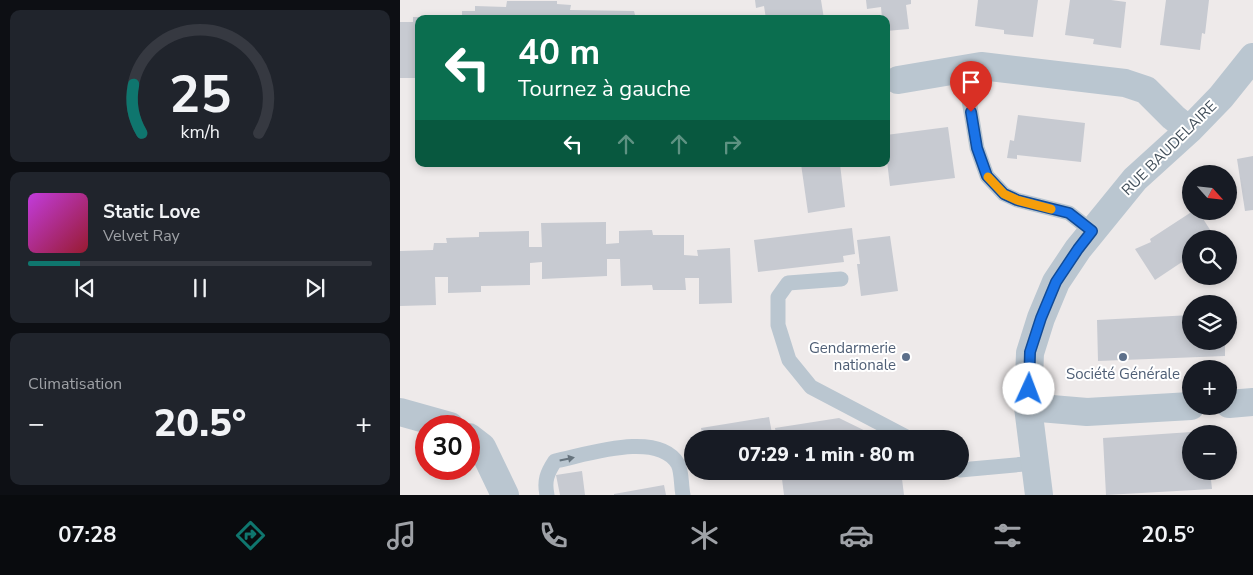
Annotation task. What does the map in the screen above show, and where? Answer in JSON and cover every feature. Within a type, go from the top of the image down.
[{"type":"street","name":"RUE BAUDELAIRE","points":[[1038,495],[1036,463],[1028,407],[1030,352],[1041,318],[1056,282],[1078,249],[1135,179],[1221,97],[1253,57]]},
{"type":"street","points":[[898,80],[982,66],[1125,83],[1146,90],[1173,118],[1188,130]]},
{"type":"street","points":[[1237,403],[1253,402]]},
{"type":"street","points":[[1028,407],[1087,412],[1182,407]]},
{"type":"street","points":[[400,412],[415,416]]},
{"type":"street","points":[[480,446],[505,495]]},
{"type":"lane","points":[[970,68],[968,94],[977,148],[987,176],[1004,194],[1017,200],[1069,213],[1092,231]]},
{"type":"lane","points":[[841,279],[788,283],[778,297],[778,325],[789,360],[811,387],[893,430]]},
{"type":"lane","points":[[546,495],[544,484],[548,471],[556,461],[630,446],[654,448],[669,454],[678,465],[683,495]]},
{"type":"lane","points":[[969,469],[1036,463]]},
{"type":"building","points":[[755,0],[821,0],[823,15],[765,15],[764,6],[756,8]]},
{"type":"building","points":[[866,0],[911,0],[911,4],[906,5],[909,29],[890,31],[890,15],[882,15],[881,7],[867,9]]},
{"type":"building","points":[[978,0],[1038,0],[1033,37],[1004,34],[1004,30],[975,26]]},
{"type":"building","points":[[1070,0],[1126,2],[1121,48],[1093,44],[1094,39],[1065,35]]},
{"type":"building","points":[[1166,0],[1209,0],[1205,34],[1202,33],[1200,50],[1160,45]]},
{"type":"building","points":[[507,1],[557,1],[557,4],[571,5],[570,10],[634,11],[635,15],[462,15],[462,11],[475,11],[475,6],[506,7]]},
{"type":"building","points":[[413,17],[415,17],[415,78],[400,78],[400,22],[413,22]]},
{"type":"building","points":[[1018,115],[1085,123],[1081,162],[1017,155],[1017,159],[1007,158],[1010,140],[1014,141]]},
{"type":"building","points":[[948,127],[955,178],[890,186],[888,167],[890,167],[890,134]]},
{"type":"building","points":[[1253,156],[1253,210],[1245,211],[1237,159]]},
{"type":"building","points":[[801,167],[840,167],[845,207],[808,213]]},
{"type":"building","points":[[1182,218],[1182,220],[1204,220],[1210,230],[1182,230],[1182,262],[1155,280],[1135,249],[1151,242],[1150,239]]},
{"type":"building","points":[[606,222],[606,244],[619,243],[619,231],[652,230],[653,235],[684,235],[684,255],[698,256],[697,250],[730,248],[732,303],[699,304],[699,278],[685,278],[686,290],[653,290],[652,285],[621,286],[620,259],[607,259],[607,276],[542,279],[542,262],[530,263],[530,285],[481,286],[481,292],[448,293],[448,277],[435,277],[436,305],[400,306],[400,251],[433,250],[434,243],[447,243],[446,238],[479,237],[479,232],[529,231],[529,247],[542,247],[541,223]]},
{"type":"building","points":[[852,228],[855,254],[843,256],[844,262],[758,272],[754,240]]},
{"type":"building","points":[[890,236],[898,291],[861,296],[857,264],[860,264],[857,240]]},
{"type":"building","points":[[1182,315],[1182,350],[1225,350],[1225,356],[1098,361],[1097,320]]},
{"type":"building","points":[[769,417],[771,430],[701,430],[701,428]]},
{"type":"building","points":[[839,418],[864,430],[775,430],[775,428]]},
{"type":"building","points":[[1182,433],[1182,480],[1211,480],[1212,489],[1106,495],[1103,438]]},
{"type":"building","points":[[582,471],[585,495],[560,495],[556,475]]},
{"type":"building","points":[[782,480],[902,480],[904,495],[784,495]]},
{"type":"building","points":[[664,485],[666,495],[614,495],[614,494]]},
{"type":"slow traffic","points":[[988,177],[1004,194],[1017,200],[1051,209]]},
{"type":"place","name":"Gendarmerie nationale","points":[[906,357]]},
{"type":"place","name":"Société Générale","points":[[1123,357]]},
{"type":"route","points":[[971,112],[977,148],[987,176],[1004,194],[1017,200],[1069,213],[1092,231],[1056,282],[1041,318],[1030,352],[1029,389]]}]
